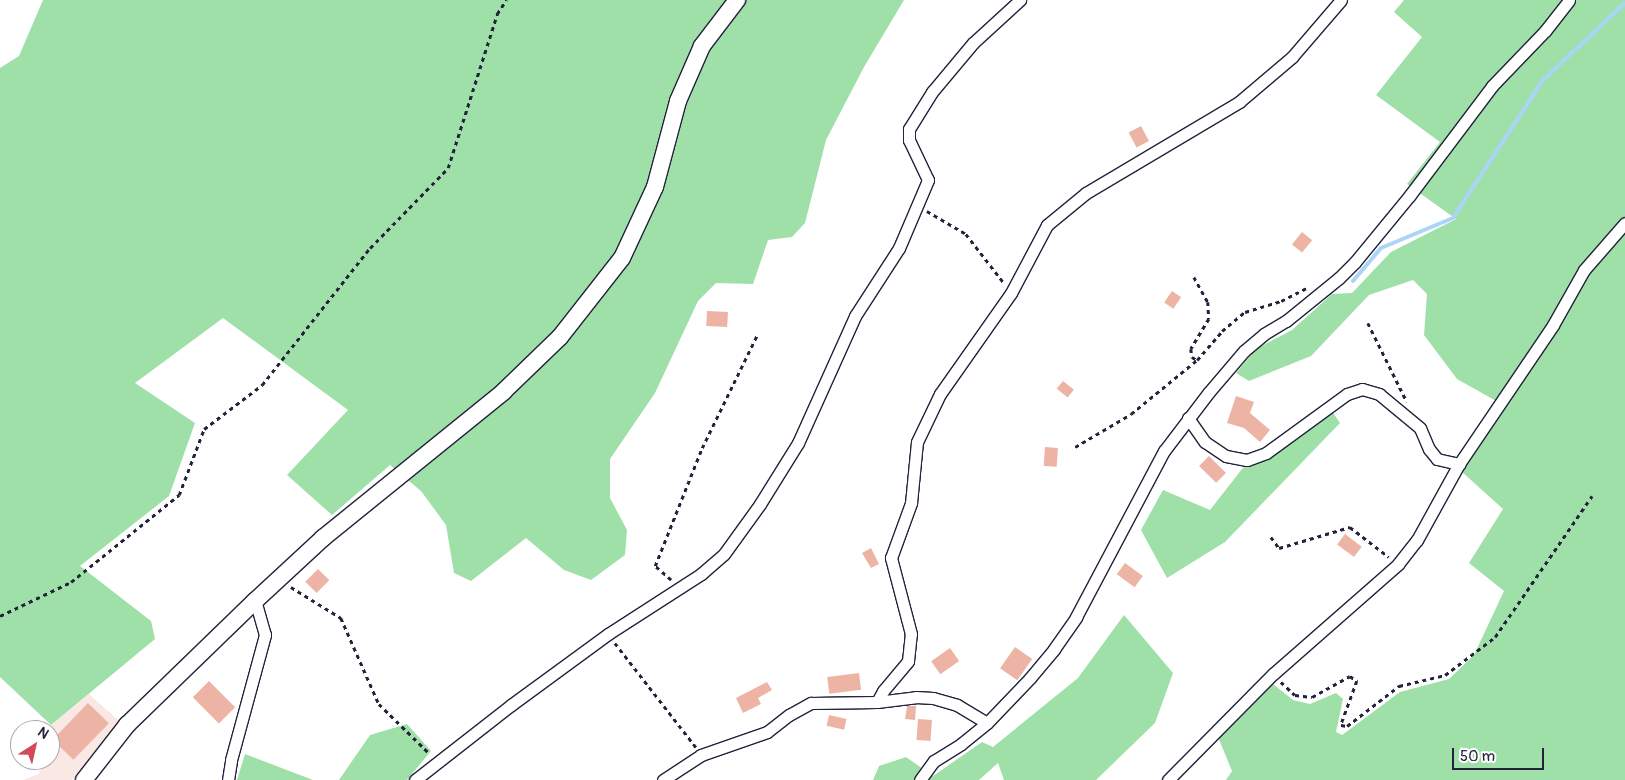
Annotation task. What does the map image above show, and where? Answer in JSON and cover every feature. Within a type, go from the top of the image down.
[{"type":"street","points":[[84,780],[127,725],[323,538],[503,392],[560,337],[622,258],[654,187],[678,101],[702,46],[736,0]]},
{"type":"street","points":[[415,780],[608,634],[701,574],[724,554],[760,504],[793,451],[855,316],[900,248],[928,180],[909,140],[909,129],[932,92],[973,43],[1020,0]]},
{"type":"street","points":[[877,702],[883,691],[908,661],[911,634],[891,558],[911,503],[917,442],[940,394],[1011,293],[1030,253],[1048,225],[1086,193],[1239,102],[1292,57],[1341,0]]},
{"type":"street","points":[[920,780],[934,761],[961,744],[987,723],[1030,678],[1054,649],[1076,617],[1164,451],[1188,418],[1244,351],[1264,334],[1286,321],[1339,278],[1354,262],[1410,195],[1492,86],[1545,31],[1569,0]]},
{"type":"street","points":[[1168,780],[1273,674],[1398,564],[1417,540],[1458,464],[1553,325],[1584,270],[1625,223]]},
{"type":"street","points":[[1188,418],[1205,442],[1226,456],[1247,460],[1266,453],[1347,394],[1362,389],[1379,394],[1420,428],[1429,449],[1437,458],[1458,464]]},
{"type":"street","points":[[228,780],[231,760],[265,635],[256,601]]},
{"type":"street","points":[[663,780],[701,755],[767,732],[789,715],[811,703],[877,702],[916,697],[934,698],[957,705],[987,723]]},
{"type":"path","points":[[0,616],[71,582],[179,495],[204,429],[262,385],[370,248],[448,168],[497,14],[506,0]]},
{"type":"path","points":[[917,205],[966,234],[1011,293]]},
{"type":"path","points":[[1194,277],[1208,302],[1209,319],[1191,349],[1192,357],[1197,360]]},
{"type":"path","points":[[1075,447],[1131,414],[1197,360],[1222,331],[1245,312],[1281,301],[1314,284]]},
{"type":"path","points":[[1368,323],[1420,428]]},
{"type":"path","points":[[679,588],[655,566],[702,448],[757,335]]},
{"type":"path","points":[[1273,674],[1295,695],[1312,697],[1350,676],[1357,681],[1341,725],[1347,726],[1399,686],[1445,675],[1495,637],[1592,496]]},
{"type":"path","points":[[1271,537],[1279,548],[1350,527],[1398,564]]},
{"type":"path","points":[[278,580],[341,618],[379,704],[438,762]]},
{"type":"path","points":[[608,634],[701,755]]},
{"type":"shaded area","points":[[89,694],[119,721],[72,780],[23,780],[39,774],[40,770],[60,770],[60,720],[57,720]]},
{"type":"green space","points":[[43,0],[904,0],[864,67],[826,140],[805,223],[792,237],[768,240],[753,284],[716,283],[698,301],[655,393],[610,459],[610,498],[627,530],[625,555],[591,580],[564,570],[526,538],[471,581],[454,573],[446,525],[421,491],[390,465],[332,515],[287,475],[348,410],[223,318],[135,383],[195,423],[169,496],[80,566],[151,621],[155,639],[57,720],[46,720],[0,677],[0,68],[19,56]]},
{"type":"green space","points":[[1404,0],[1625,0],[1625,780],[1226,780],[1232,771],[1218,737],[1273,684],[1293,700],[1310,704],[1336,693],[1343,699],[1336,732],[1342,735],[1400,692],[1449,679],[1474,655],[1504,591],[1469,563],[1503,509],[1461,471],[1505,406],[1457,379],[1424,335],[1427,294],[1413,280],[1369,295],[1311,356],[1249,381],[1236,373],[1256,349],[1292,330],[1332,294],[1352,293],[1391,252],[1456,219],[1407,184],[1440,142],[1376,95],[1422,37],[1394,12]]},
{"type":"green space","points":[[1326,402],[1340,423],[1225,542],[1167,578],[1141,530],[1163,490],[1210,510],[1242,469]]},
{"type":"green space","points":[[1124,615],[1173,673],[1155,723],[1096,780],[1004,780],[998,763],[979,780],[873,780],[879,766],[906,757],[933,776],[982,742],[993,747],[1078,678]]},
{"type":"green space","points":[[407,724],[431,751],[407,780],[339,780],[370,735]]},
{"type":"green space","points":[[245,754],[313,780],[237,780]]},
{"type":"building","points":[[1141,126],[1149,141],[1137,148],[1129,133]]},
{"type":"building","points":[[1302,232],[1312,240],[1302,253],[1292,244]]},
{"type":"building","points":[[1172,291],[1181,297],[1173,309],[1164,303]]},
{"type":"building","points":[[707,311],[728,312],[727,327],[706,326]]},
{"type":"building","points":[[1063,381],[1074,390],[1068,398],[1057,389]]},
{"type":"building","points":[[1236,396],[1254,402],[1250,413],[1270,430],[1260,442],[1244,428],[1227,423]]},
{"type":"building","points":[[1045,447],[1058,448],[1057,467],[1044,466]]},
{"type":"building","points":[[1209,456],[1226,473],[1216,483],[1199,466]]},
{"type":"building","points":[[1345,534],[1362,547],[1354,557],[1337,544]]},
{"type":"building","points":[[871,548],[879,564],[871,568],[862,553]]},
{"type":"building","points":[[1125,563],[1143,576],[1135,587],[1117,574]]},
{"type":"building","points":[[318,569],[329,580],[317,593],[305,582]]},
{"type":"building","points":[[1015,647],[1032,659],[1017,680],[1000,668]]},
{"type":"building","points":[[950,648],[959,661],[940,674],[931,661]]},
{"type":"building","points":[[859,673],[861,690],[829,694],[827,677]]},
{"type":"building","points":[[209,681],[235,707],[219,723],[193,697]]},
{"type":"building","points":[[767,682],[772,690],[758,698],[761,704],[743,713],[736,698]]},
{"type":"building","points":[[88,703],[109,723],[73,760],[60,747],[60,732]]},
{"type":"building","points":[[907,706],[916,706],[915,720],[905,719]]},
{"type":"building","points":[[829,715],[847,719],[844,730],[827,726]]},
{"type":"building","points":[[918,719],[932,720],[931,741],[917,740]]},
{"type":"waterway","points":[[1353,281],[1381,248],[1453,218],[1543,80],[1625,3]]}]
